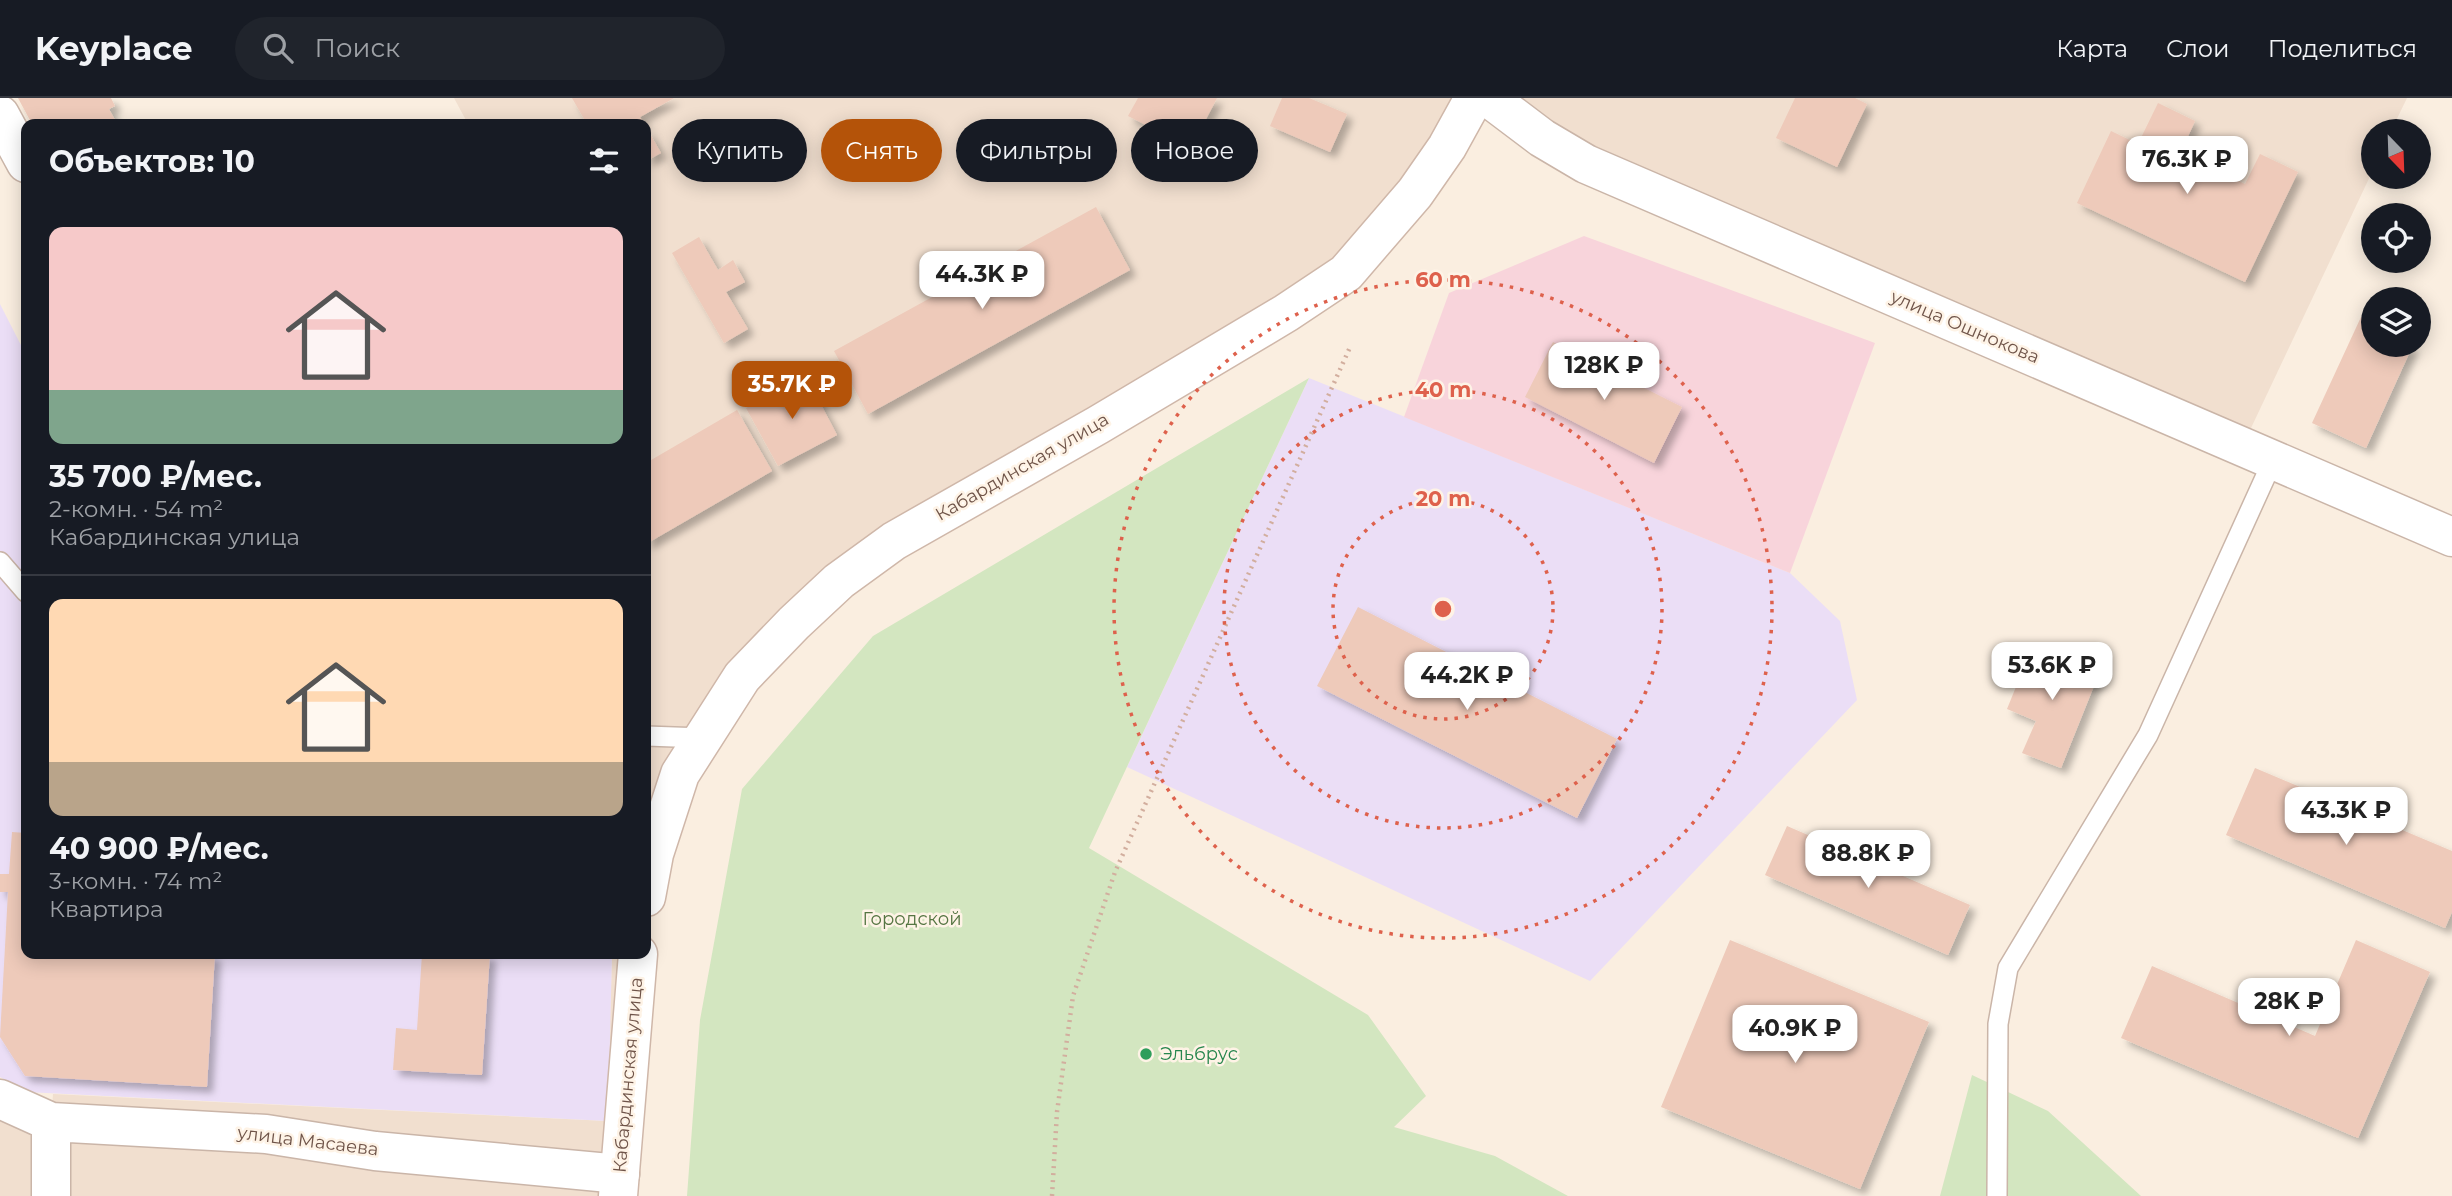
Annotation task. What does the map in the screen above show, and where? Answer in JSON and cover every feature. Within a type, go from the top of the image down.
[{"type":"street","name":"Кабардинская улица","points":[[651,875],[665,814],[680,774],[703,738],[742,677],[839,581],[894,541],[1286,313],[1346,273],[1415,193],[1447,147],[1474,98]]},
{"type":"street","name":"улица Ошнокова","points":[[1489,98],[1542,138],[1586,164],[2274,458],[2452,537]]},
{"type":"street","points":[[0,116],[21,154]]},
{"type":"street","name":"Кабардинская улица","points":[[619,1185],[638,959]]},
{"type":"street","name":"улица Масаева","points":[[0,1099],[51,1122],[241,1132],[619,1185]]},
{"type":"street","points":[[51,1122],[51,1196]]},
{"type":"lane","points":[[1997,1196],[1998,1024],[2008,968],[2148,735],[2274,458]]},
{"type":"lane","points":[[0,562],[21,586]]},
{"type":"lane","points":[[651,736],[703,738]]},
{"type":"path","points":[[1052,1196],[1057,1112],[1073,996],[1115,872],[1351,345]]},
{"type":"shaded area","points":[[454,98],[1474,98],[1377,240],[1029,462],[742,677],[651,886],[651,119],[465,119]]},
{"type":"shaded area","points":[[1489,98],[2407,98],[2397,119],[2361,119],[2361,189],[2364,189],[2243,445],[1781,248]]},
{"type":"shaded area","points":[[1584,236],[1875,343],[1790,573],[1404,417],[1449,293]]},
{"type":"shaded area","points":[[0,304],[21,345],[21,959],[612,959],[608,1121],[26,1092],[0,1077]]},
{"type":"shaded area","points":[[1309,378],[1790,573],[1840,621],[1857,700],[1590,981],[1127,767]]},
{"type":"shaded area","points":[[612,959],[638,959],[618,1196],[0,1196],[0,1099],[51,1122],[53,1094],[607,1121]]},
{"type":"green space","name":"Городской","points":[[1309,378],[1089,848],[1368,1015],[1426,1096],[1394,1127],[1495,1156],[1568,1196],[687,1196],[700,1020],[742,789],[873,636]]},
{"type":"green space","points":[[1972,1075],[2048,1111],[2141,1196],[1940,1196]]},
{"type":"building","points":[[18,98],[111,98],[115,106],[109,109],[114,119],[29,119]]},
{"type":"building","points":[[572,98],[674,98],[640,117],[641,119],[584,119]]},
{"type":"building","points":[[1138,98],[1217,98],[1206,119],[1134,119],[1128,116]]},
{"type":"building","points":[[1282,98],[1309,98],[1347,114],[1330,152],[1270,126]]},
{"type":"building","points":[[1795,98],[1855,98],[1867,104],[1837,167],[1776,138]]},
{"type":"building","points":[[2158,103],[2195,121],[2180,154],[2245,184],[2260,154],[2298,172],[2245,282],[2077,203],[2111,131],[2138,144]]},
{"type":"building","points":[[651,136],[661,153],[651,158]]},
{"type":"building","points":[[1096,207],[1130,270],[868,414],[834,351]]},
{"type":"building","points":[[699,237],[718,270],[733,260],[745,282],[726,292],[748,329],[724,343],[672,253]]},
{"type":"building","points":[[2361,317],[2361,357],[2408,357],[2366,448],[2312,423]]},
{"type":"building","points":[[1553,342],[1682,407],[1654,463],[1525,397]]},
{"type":"building","points":[[806,376],[837,435],[778,466],[746,408]]},
{"type":"building","points":[[737,410],[772,471],[651,541],[651,460]]},
{"type":"building","points":[[1358,607],[1617,739],[1577,818],[1317,686]]},
{"type":"building","points":[[2033,645],[2100,671],[2061,768],[2022,753],[2036,721],[2007,709]]},
{"type":"building","points":[[2255,768],[2452,851],[2452,912],[2445,928],[2226,835]]},
{"type":"building","points":[[1787,826],[1970,905],[1948,955],[1765,875]]},
{"type":"building","points":[[12,832],[21,833],[21,959],[215,959],[207,1087],[25,1076],[0,1037],[8,892],[0,892],[0,874],[9,874]]},
{"type":"building","points":[[1730,940],[1929,1022],[1860,1189],[1661,1107]]},
{"type":"building","points":[[2356,940],[2430,972],[2358,1138],[2121,1038],[2152,966],[2315,1036]]},
{"type":"building","points":[[422,959],[490,959],[482,1075],[393,1070],[396,1028],[417,1030]]},
{"type":"place","name":"Эльбрус","points":[[1146,1054]]}]
